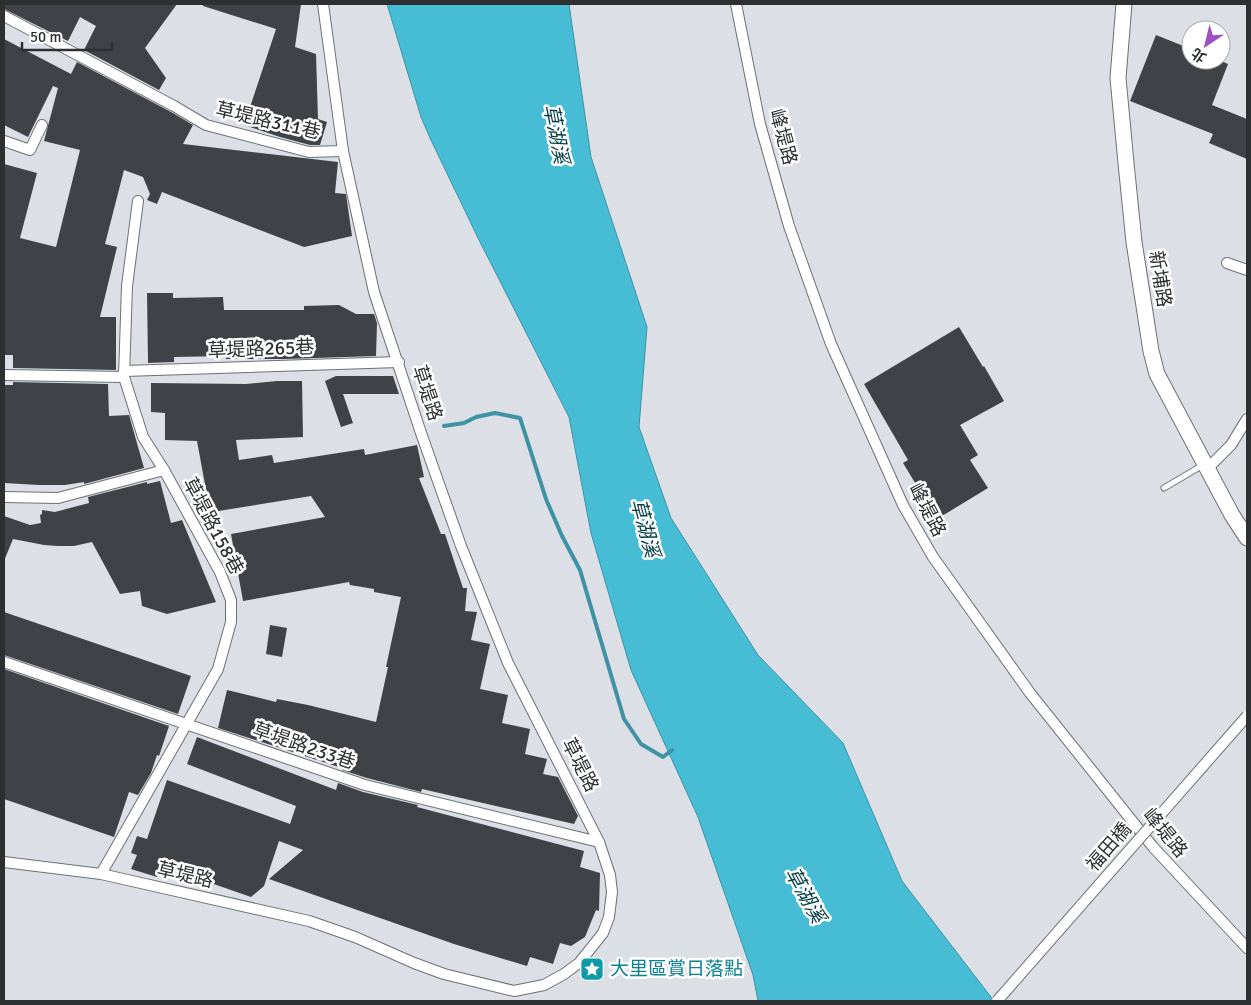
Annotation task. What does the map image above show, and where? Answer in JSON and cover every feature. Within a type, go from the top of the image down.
[{"type":"street","name":"草堤路","points":[[4,862],[101,874],[309,921],[355,937],[444,974],[514,991],[544,985],[579,963],[603,933],[609,917],[612,892],[610,875],[600,842],[508,663],[461,546],[374,292],[343,151],[323,4]]},
{"type":"street","name":"峰堤路","points":[[736,4],[760,124],[789,226],[831,344],[903,504],[933,557],[1030,693],[1153,847],[1247,948]]},
{"type":"street","name":"新埔路","points":[[1125,5],[1118,78],[1134,242],[1151,351],[1158,374],[1232,515],[1247,538]]},
{"type":"street","name":"草堤路311巷","points":[[4,16],[174,106],[206,125],[310,152],[343,151]]},
{"type":"street","points":[[4,141],[30,150],[42,125]]},
{"type":"street","name":"草堤路158巷","points":[[101,874],[218,670],[231,622],[231,600],[220,572],[164,470],[143,437],[124,374],[127,286],[138,201]]},
{"type":"street","points":[[1227,263],[1247,270]]},
{"type":"street","name":"草堤路265巷","points":[[4,375],[124,374],[399,362]]},
{"type":"street","points":[[1207,465],[1231,445],[1247,418]]},
{"type":"street","points":[[4,497],[58,498],[164,470]]},
{"type":"street","name":"草堤路233巷","points":[[4,662],[365,786],[600,842]]},
{"type":"street","name":"福田橋","points":[[997,1001],[1247,716]]},
{"type":"lane","points":[[1164,488],[1207,465]]},
{"type":"water","name":"草湖溪","points":[[387,4],[569,4],[591,157],[647,327],[639,427],[671,518],[758,655],[843,743],[902,881],[994,1001],[758,1001],[753,975],[698,817],[631,670],[591,533],[569,417],[479,240],[430,138],[421,117]]},
{"type":"building","points":[[4,4],[177,4],[145,48],[166,78],[159,90],[84,50],[96,26],[80,17],[68,41],[4,9]]},
{"type":"building","points":[[203,4],[301,4],[295,47],[316,54],[318,119],[327,122],[320,145],[310,145],[244,125],[276,29],[203,6]]},
{"type":"building","points":[[1156,35],[1181,45],[1181,70],[1226,70],[1212,105],[1247,119],[1247,159],[1209,143],[1213,134],[1130,101]]},
{"type":"building","points":[[4,39],[71,74],[77,62],[171,112],[193,125],[183,144],[338,162],[335,193],[346,194],[352,236],[304,247],[162,192],[157,204],[147,200],[150,194],[143,177],[124,170],[105,244],[117,247],[100,317],[116,317],[116,370],[13,368],[13,355],[4,355],[4,164],[37,173],[20,238],[56,247],[80,150],[44,141],[58,88],[53,86],[28,137],[4,125]]},
{"type":"building","points":[[147,293],[173,293],[173,298],[223,297],[224,310],[304,310],[304,306],[339,305],[356,314],[374,314],[377,323],[376,356],[285,359],[226,359],[226,356],[174,357],[174,362],[148,363]]},
{"type":"building","points":[[959,327],[1004,401],[960,425],[978,455],[970,460],[988,488],[937,519],[903,463],[908,460],[864,384]]},
{"type":"building","points":[[336,376],[393,376],[399,394],[343,394],[353,423],[341,427],[325,381]]},
{"type":"building","points":[[302,381],[303,437],[236,440],[239,460],[272,455],[274,463],[364,449],[365,455],[417,445],[424,477],[419,478],[441,534],[445,534],[463,588],[467,588],[465,611],[477,612],[471,640],[490,644],[480,689],[508,695],[502,723],[530,729],[525,754],[547,759],[543,774],[558,777],[578,816],[574,824],[422,789],[421,792],[367,778],[342,770],[342,768],[218,728],[227,690],[276,702],[277,699],[308,705],[376,722],[401,597],[374,592],[374,589],[350,585],[349,582],[243,601],[231,534],[325,517],[311,496],[200,514],[196,492],[206,490],[197,441],[165,440],[165,413],[151,412],[151,383],[246,384]]},
{"type":"building","points":[[13,382],[108,384],[109,416],[129,415],[144,468],[84,484],[84,482],[65,485],[4,483],[4,385],[13,385]]},
{"type":"building","points":[[160,481],[171,523],[182,520],[216,602],[167,614],[142,606],[140,591],[120,594],[92,542],[74,546],[58,546],[13,539],[4,561],[4,516],[30,525],[41,523],[40,515],[42,510],[55,512],[89,503],[88,497],[147,482],[147,484]]},
{"type":"building","points":[[4,612],[191,676],[178,714],[4,655]]},
{"type":"building","points":[[270,625],[287,628],[282,657],[266,654]]},
{"type":"building","points":[[4,669],[169,726],[159,756],[157,755],[151,773],[138,795],[129,792],[114,837],[4,799]]},
{"type":"building","points":[[197,737],[336,790],[338,783],[363,792],[418,805],[417,807],[584,851],[580,867],[600,873],[599,911],[596,910],[585,937],[571,946],[560,943],[553,964],[530,957],[527,966],[454,944],[269,879],[303,850],[279,841],[264,886],[251,897],[162,866],[157,877],[131,869],[137,855],[131,853],[137,836],[147,839],[167,780],[290,824],[296,806],[187,764]]},
{"type":"waterway","points":[[444,426],[464,423],[476,417],[495,413],[520,418],[546,499],[562,536],[580,570],[624,719],[641,744],[663,757],[672,750]]},
{"type":"place","name":"大里區賞日落點","points":[[592,969]]}]
